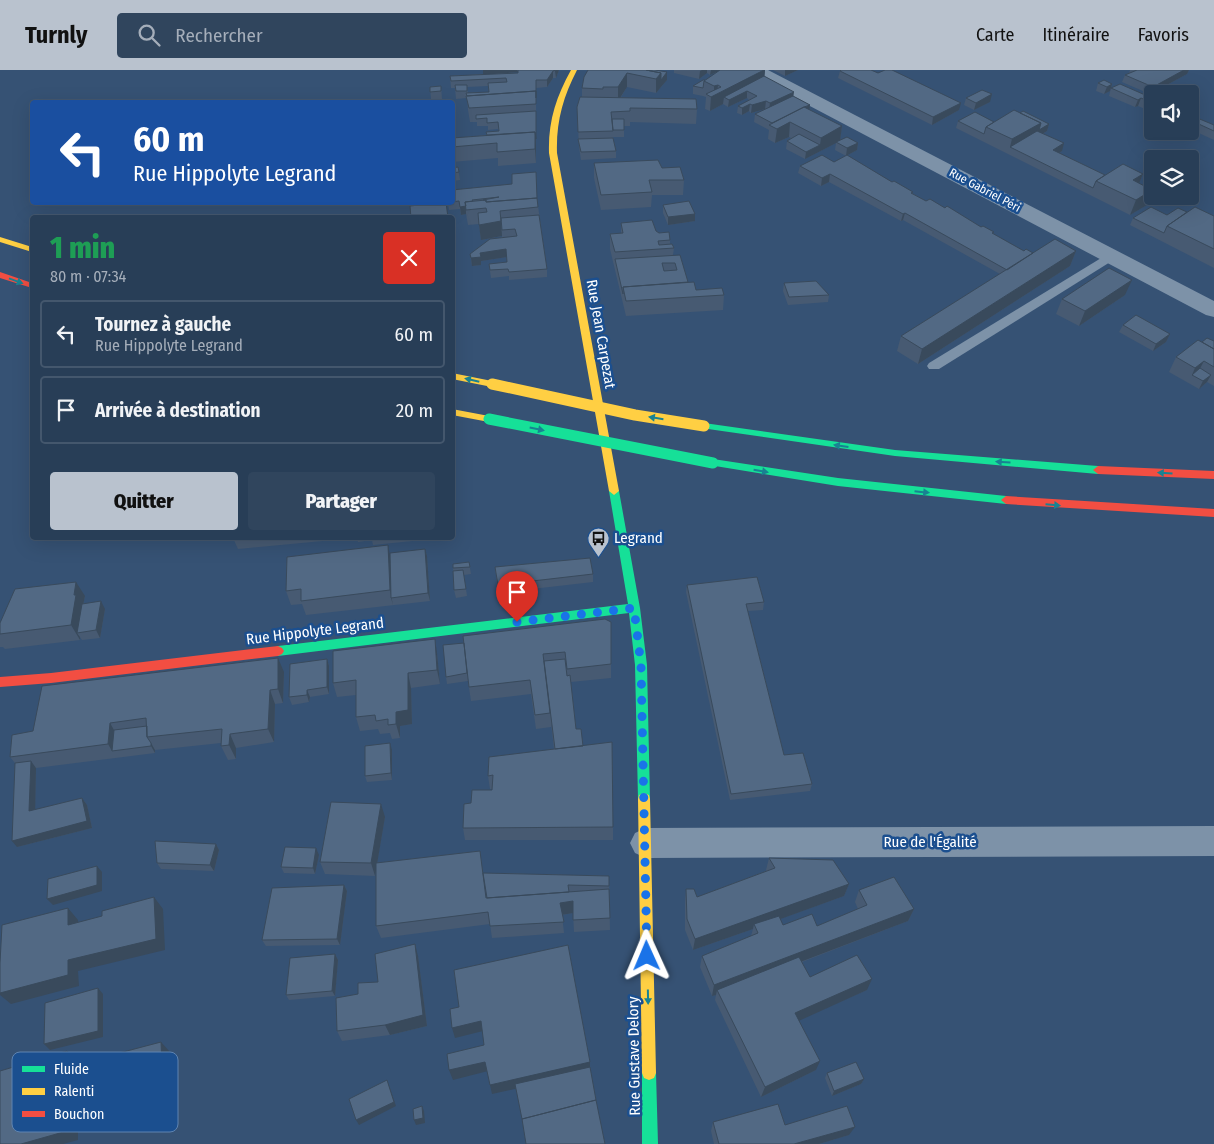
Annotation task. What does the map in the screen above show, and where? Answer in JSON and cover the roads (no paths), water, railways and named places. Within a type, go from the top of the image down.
[{"type":"main road","name":"Rue Jean Carpezat","points":[[574,70],[558,96],[555,107],[552,131],[554,160],[634,608]]},
{"type":"main road","points":[[0,239],[30,249]]},
{"type":"main road","points":[[0,275],[30,285]]},
{"type":"main road","points":[[455,377],[636,415],[877,451],[1085,469],[1214,474]]},
{"type":"main road","points":[[455,413],[713,463],[852,484],[986,499],[1084,507],[1214,513]]},
{"type":"main road","name":"Rue Hippolyte Legrand","points":[[0,682],[60,677],[634,608]]},
{"type":"main road","name":"Rue Gustave Delory","points":[[634,608],[641,665],[646,843],[650,1144]]},
{"type":"street","name":"Rue Gabriel Péri","points":[[755,70],[1214,310]]},
{"type":"street","name":"Rue de l'Égalité","points":[[646,843],[1214,841]]},
{"type":"lane","points":[[934,366],[1111,256]]},
{"type":"place","name":"Legrand","points":[[598,557]]}]
